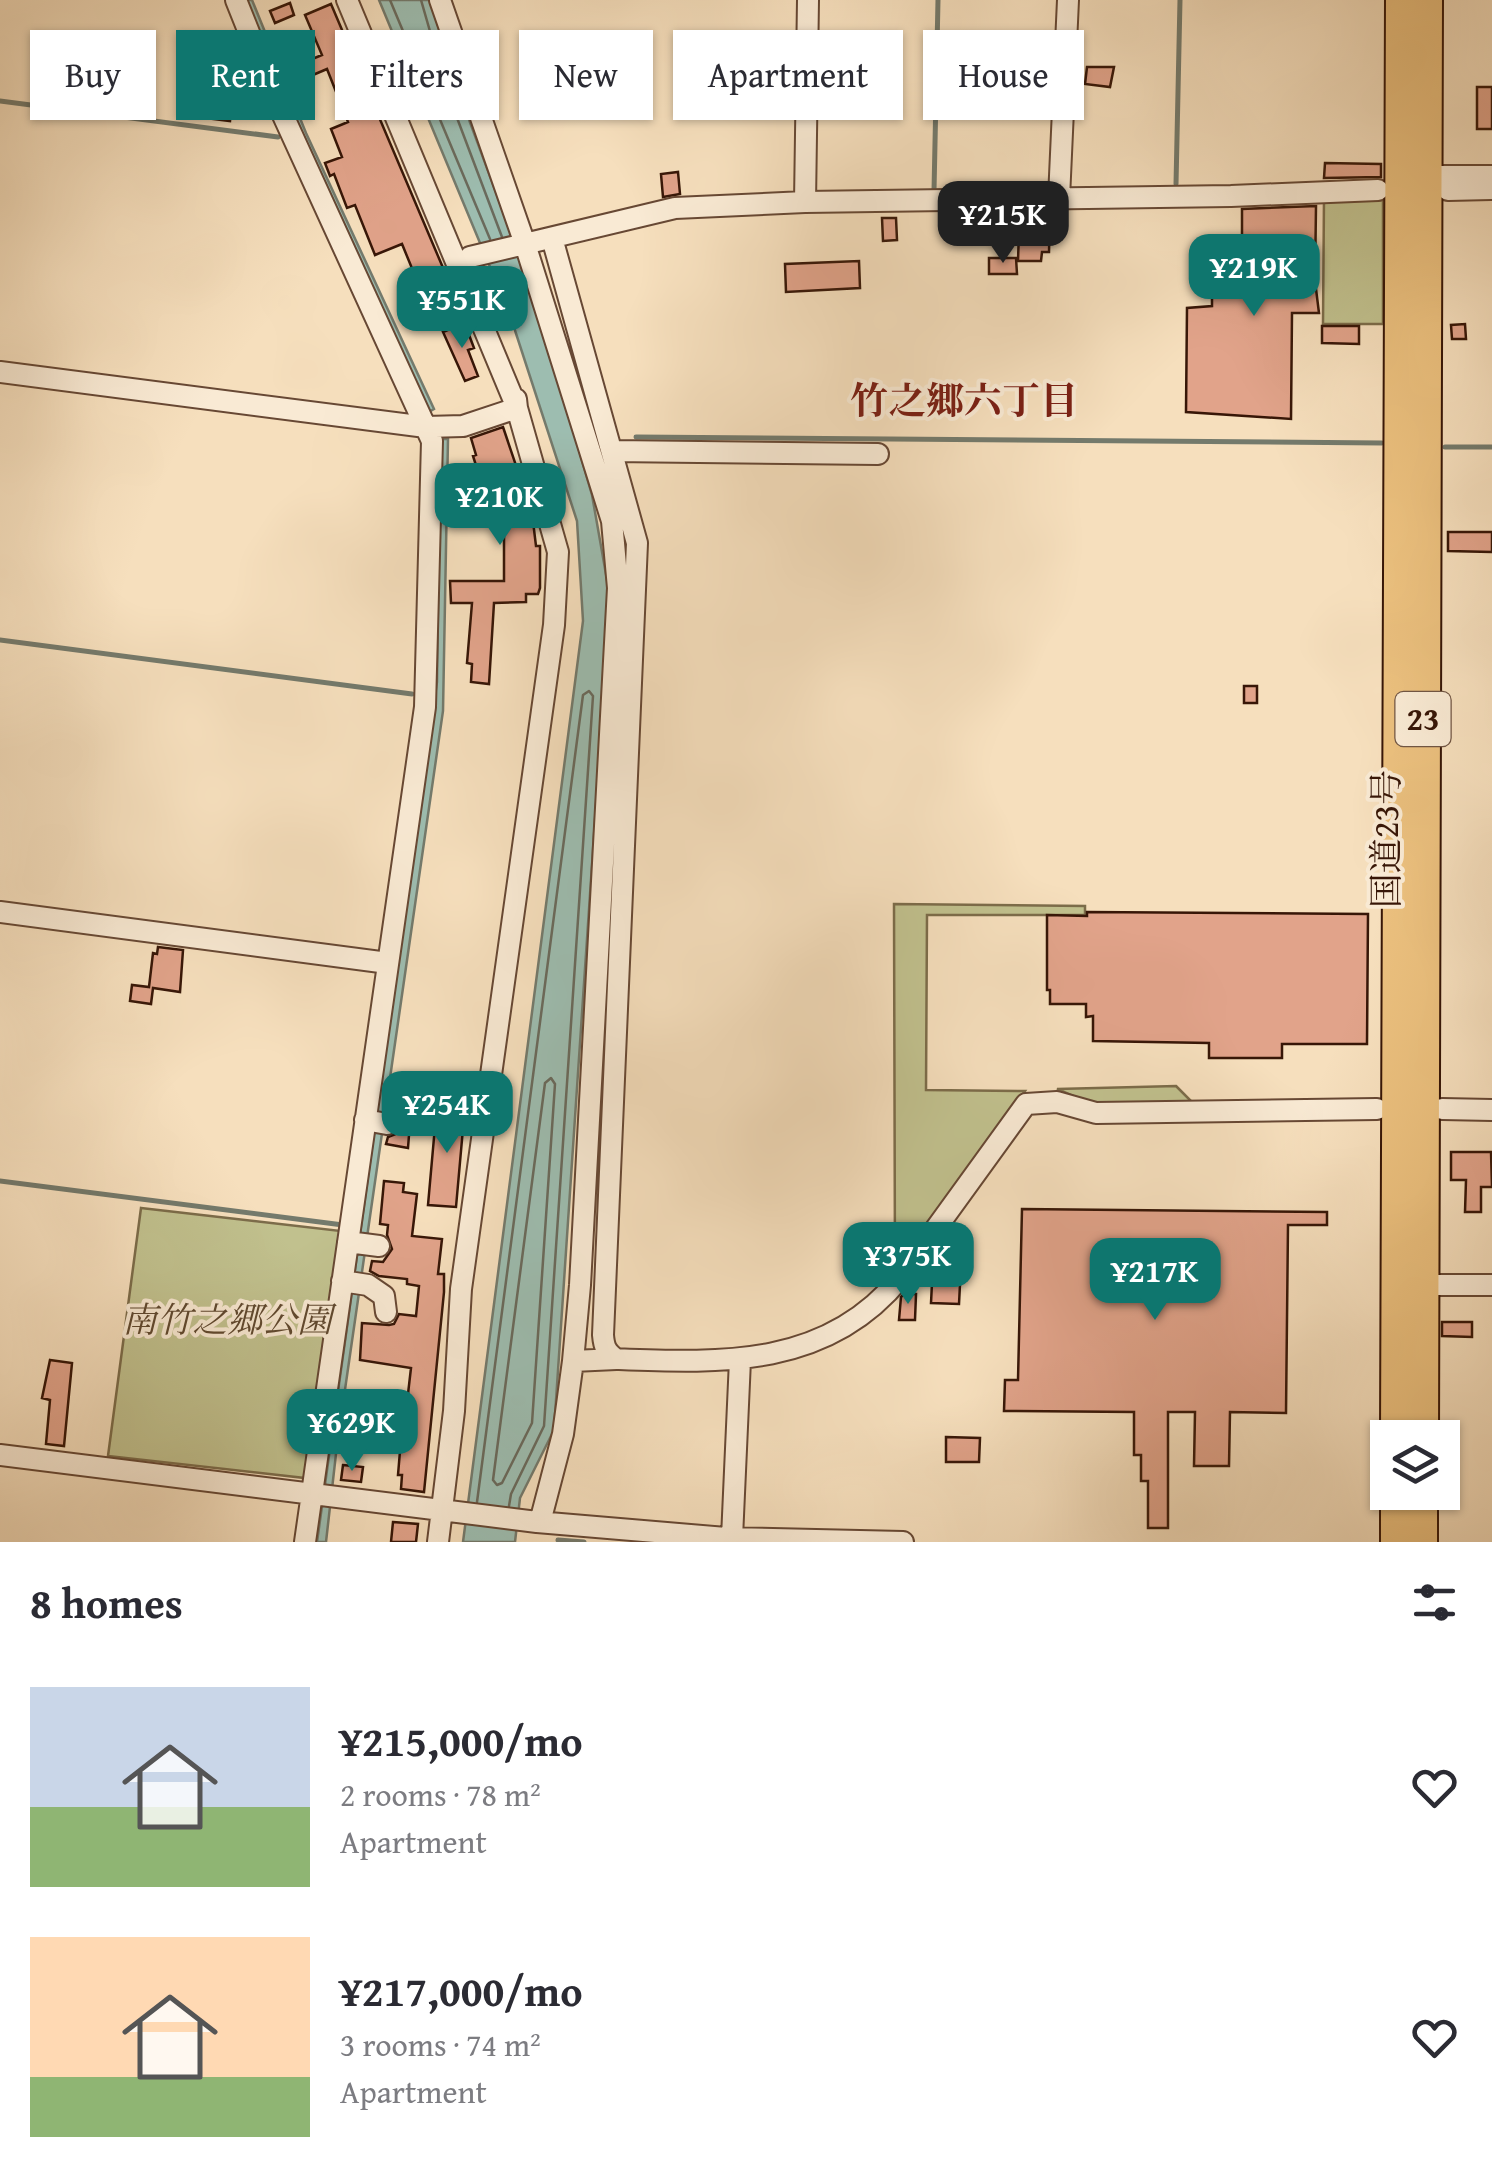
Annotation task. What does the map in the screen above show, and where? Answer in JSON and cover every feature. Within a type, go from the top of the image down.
[{"type":"highway","name":"国道23号","points":[[1400,0],[1411,1285],[1422,1420]]},
{"type":"highway","name":"国道23号","points":[[1398,1420],[1411,1285],[1436,183],[1426,0]]},
{"type":"highway","points":[[1396,1510],[1396,1542]]},
{"type":"highway","points":[[1422,1510],[1422,1542]]},
{"type":"street","points":[[236,0],[276,100],[432,442],[426,688],[388,963],[362,1244],[350,1283],[304,1542]]},
{"type":"street","points":[[347,0],[517,408]]},
{"type":"street","points":[[440,0],[525,244],[612,521],[618,588],[581,1265],[563,1434],[535,1527]]},
{"type":"street","points":[[806,202],[808,0]]},
{"type":"street","points":[[1059,198],[1068,0]]},
{"type":"street","points":[[404,132],[432,167],[474,256],[506,350],[517,408],[558,552],[558,586],[508,969],[461,1289],[452,1512],[438,1542]]},
{"type":"street","points":[[1436,183],[1492,176]]},
{"type":"street","points":[[1436,183],[1492,189]]},
{"type":"street","points":[[474,256],[675,208],[1378,190]]},
{"type":"street","points":[[552,238],[637,543],[603,1335],[604,1347],[616,1359]]},
{"type":"street","points":[[426,314],[473,298]]},
{"type":"street","points":[[0,372],[426,427],[463,426],[517,408]]},
{"type":"street","points":[[612,452],[878,454]]},
{"type":"street","points":[[0,912],[388,963]]},
{"type":"street","points":[[572,1361],[740,1360],[792,1350],[852,1322],[886,1296],[1026,1104],[1057,1102],[1096,1113],[1377,1108]]},
{"type":"street","points":[[1442,1110],[1492,1110]]},
{"type":"street","points":[[374,1122],[395,1119],[418,1123]]},
{"type":"street","points":[[350,1283],[384,1296],[386,1312]]},
{"type":"street","points":[[1411,1285],[1492,1286]]},
{"type":"street","points":[[728,1540],[740,1360]]},
{"type":"street","points":[[0,1455],[452,1512],[535,1527],[728,1540],[903,1542]]},
{"type":"green space","points":[[1383,195],[1383,324],[1323,324],[1324,198]]},
{"type":"green space","points":[[894,904],[1085,906],[1085,915],[927,915],[926,1090],[1025,1091],[895,1274]]},
{"type":"green space","points":[[1176,1086],[1194,1104],[1094,1105],[1057,1089]]},
{"type":"green space","name":"南竹之郷公園","points":[[141,1208],[341,1231],[305,1478],[108,1456]]},
{"type":"water","points":[[246,0],[252,0],[264,30],[258,30]]},
{"type":"water","points":[[379,0],[430,0],[439,30],[391,30]]},
{"type":"water","points":[[295,120],[301,120],[434,409],[427,413]]},
{"type":"water","points":[[429,120],[469,120],[533,292],[592,495],[610,597],[554,1430],[520,1498],[515,1542],[463,1542],[583,621],[577,521],[510,315]]},
{"type":"water","points":[[440,439],[448,439],[443,711],[326,1542],[317,1542],[437,682]]},
{"type":"building","points":[[290,3],[294,15],[275,23],[270,11]]},
{"type":"building","points":[[331,4],[342,30],[335,30],[335,89],[327,69],[315,74],[315,58],[322,55],[315,30],[311,30],[305,15]]},
{"type":"building","points":[[1087,67],[1114,67],[1110,87],[1085,84]]},
{"type":"building","points":[[1477,87],[1492,87],[1492,129],[1477,129]]},
{"type":"building","points":[[380,120],[452,289],[425,300],[402,244],[375,255],[355,205],[347,208],[334,174],[330,176],[325,163],[342,157],[331,129],[348,122]]},
{"type":"building","points":[[1325,163],[1381,164],[1381,177],[1324,178]]},
{"type":"building","points":[[678,172],[680,194],[663,197],[661,174]]},
{"type":"building","points":[[1316,206],[1315,281],[1319,313],[1292,313],[1291,419],[1186,412],[1187,308],[1212,306],[1212,276],[1242,276],[1242,209]]},
{"type":"building","points":[[1050,212],[1049,252],[1042,252],[1041,261],[1018,261],[1019,230],[1025,230],[1025,213]]},
{"type":"building","points":[[882,218],[896,218],[897,240],[883,241]]},
{"type":"building","points":[[989,258],[1016,258],[1017,274],[989,274]]},
{"type":"building","points":[[859,261],[860,288],[786,292],[785,264]]},
{"type":"building","points":[[1465,324],[1466,339],[1452,339],[1451,325]]},
{"type":"building","points":[[457,326],[459,330],[466,327],[474,348],[468,350],[478,376],[465,381],[443,332]]},
{"type":"building","points":[[1322,326],[1359,326],[1359,344],[1322,343]]},
{"type":"building","points":[[503,427],[532,513],[536,546],[540,546],[540,588],[538,594],[526,594],[526,602],[494,603],[489,684],[471,682],[472,664],[467,663],[472,603],[451,603],[450,581],[504,581],[504,528],[499,528],[499,517],[484,521],[479,506],[488,503],[471,438]]},
{"type":"building","points":[[1448,532],[1492,532],[1492,552],[1448,551]]},
{"type":"building","points":[[1244,686],[1257,686],[1257,703],[1244,703]]},
{"type":"building","points":[[1087,912],[1368,914],[1367,1044],[1282,1044],[1282,1058],[1209,1058],[1209,1043],[1093,1041],[1093,1016],[1086,1017],[1086,1004],[1050,1004],[1047,990],[1047,915],[1087,916]]},
{"type":"building","points":[[158,947],[183,950],[180,992],[153,988],[151,1004],[130,1001],[132,985],[149,987],[153,953],[157,954]]},
{"type":"building","points":[[437,1104],[465,1106],[456,1207],[428,1205]]},
{"type":"building","points":[[398,1133],[409,1135],[408,1148],[386,1144],[388,1137]]},
{"type":"building","points":[[1451,1152],[1491,1152],[1492,1187],[1481,1187],[1481,1212],[1465,1212],[1466,1180],[1451,1180]]},
{"type":"building","points":[[384,1181],[404,1183],[403,1192],[417,1194],[412,1236],[442,1239],[438,1274],[444,1274],[444,1292],[424,1492],[401,1489],[400,1451],[393,1442],[398,1393],[408,1394],[411,1368],[360,1360],[362,1323],[389,1325],[394,1324],[399,1314],[416,1316],[419,1286],[407,1284],[407,1279],[370,1271],[372,1261],[383,1262],[392,1249],[388,1225],[380,1224]]},
{"type":"building","points":[[1022,1209],[1327,1212],[1327,1225],[1288,1225],[1286,1413],[1230,1412],[1229,1466],[1194,1466],[1195,1412],[1168,1412],[1168,1528],[1148,1528],[1148,1481],[1141,1481],[1141,1455],[1134,1455],[1134,1412],[1004,1411],[1005,1380],[1018,1380]]},
{"type":"building","points":[[932,1283],[960,1284],[959,1304],[931,1303]]},
{"type":"building","points":[[904,1294],[916,1294],[915,1320],[899,1320]]},
{"type":"building","points":[[1442,1322],[1472,1322],[1472,1337],[1442,1336]]},
{"type":"building","points":[[50,1360],[72,1363],[64,1446],[46,1444],[50,1400],[42,1398]]},
{"type":"building","points":[[946,1437],[980,1438],[979,1462],[946,1462]]},
{"type":"building","points":[[343,1465],[363,1467],[361,1482],[341,1480]]},
{"type":"building","points":[[393,1522],[418,1524],[416,1542],[391,1542]]},
{"type":"waterway","points":[[934,191],[938,0]]},
{"type":"waterway","points":[[1176,184],[1180,0]]},
{"type":"waterway","points":[[0,101],[278,137]]},
{"type":"waterway","points":[[636,437],[1382,443]]},
{"type":"waterway","points":[[1445,447],[1492,447]]},
{"type":"waterway","points":[[0,640],[412,694]]},
{"type":"waterway","points":[[0,1181],[343,1225]]},
{"type":"waterway","points":[[558,1540],[584,1542]]},
{"type":"district","name":"竹之郷六丁目","points":[[964,401]]}]
